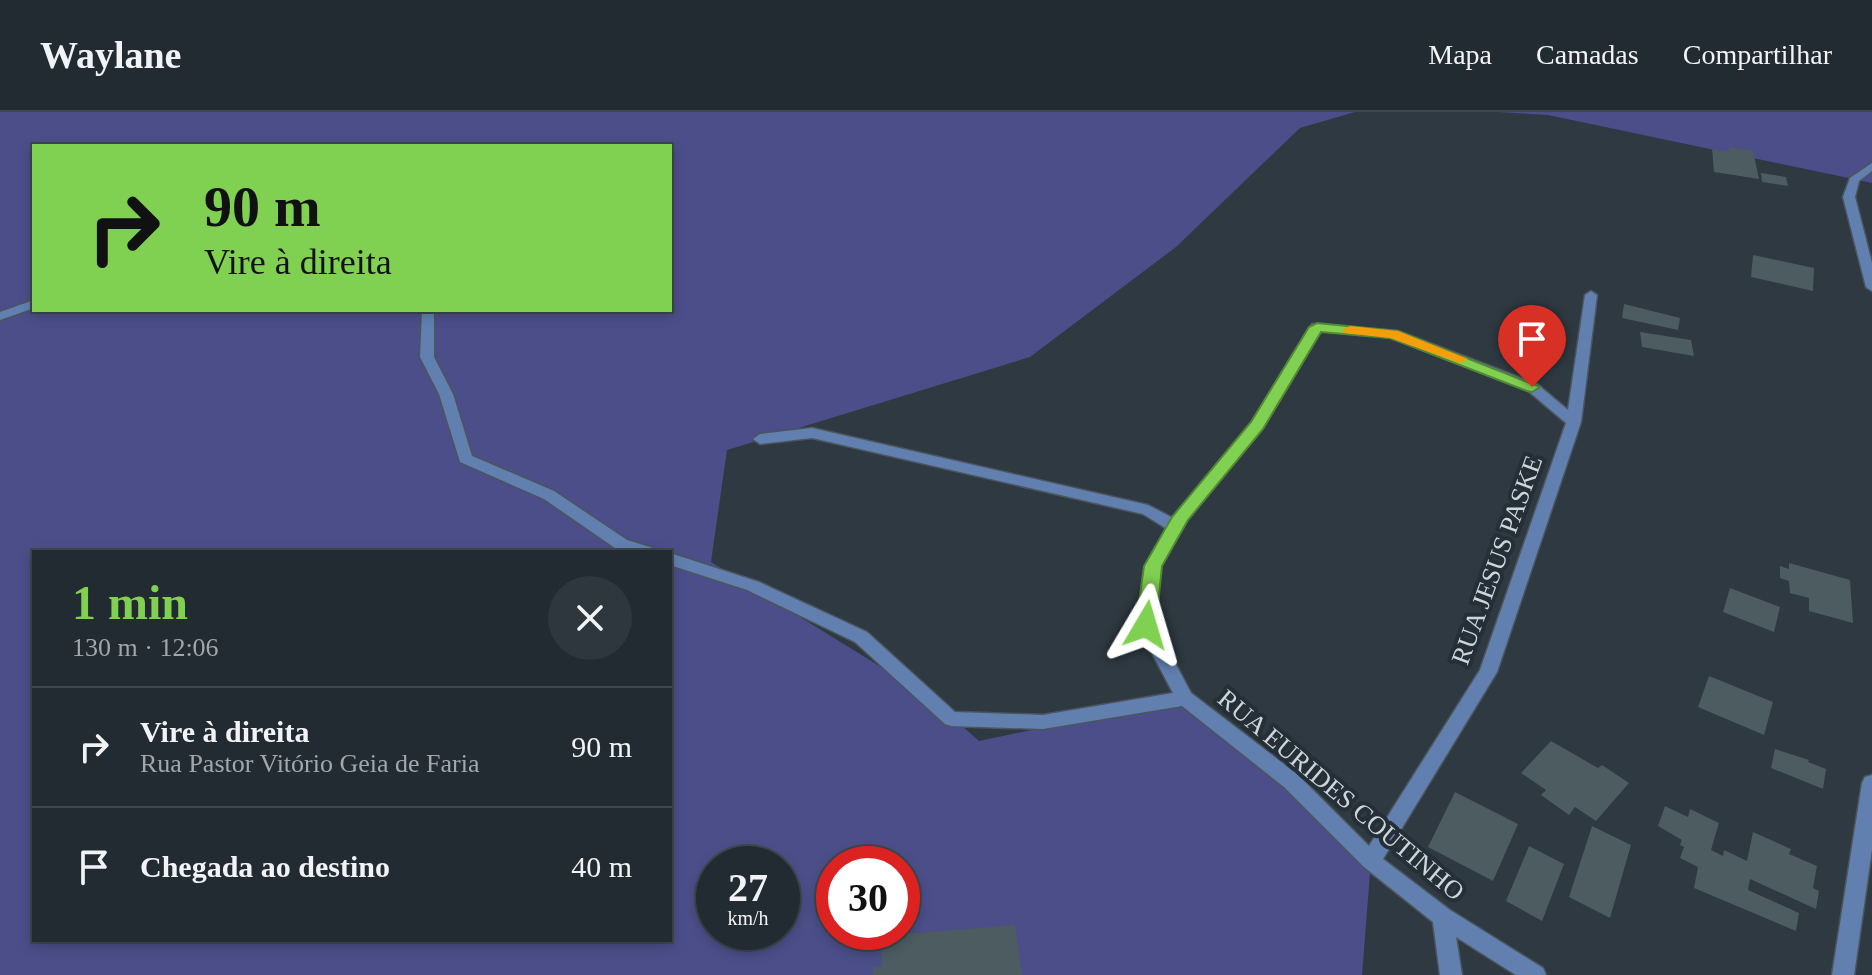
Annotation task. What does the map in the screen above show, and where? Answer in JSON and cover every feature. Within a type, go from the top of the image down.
[{"type":"street","points":[[1871,166],[1854,180],[1849,197],[1872,287]]},
{"type":"street","name":"RUA JESUS PASKE","points":[[1371,861],[1488,672],[1574,422],[1591,295]]},
{"type":"street","points":[[0,316],[32,305]]},
{"type":"street","points":[[428,312],[427,357],[446,394],[465,459],[549,495],[621,544],[640,550]]},
{"type":"street","points":[[1185,698],[1146,625],[1153,566],[1176,527],[1257,426],[1317,327],[1393,334],[1460,358],[1532,387],[1574,422]]},
{"type":"street","points":[[760,439],[812,433],[1148,510],[1176,527]]},
{"type":"street","name":"RUA EURIDES COUTINHO","points":[[672,560],[753,586],[861,637],[951,719],[1043,722],[1185,698],[1291,781],[1371,861],[1443,917],[1535,975]]},
{"type":"street","points":[[1843,975],[1872,783]]},
{"type":"street","points":[[1443,917],[1451,975]]},
{"type":"shaded area","points":[[0,112],[1355,112],[1300,128],[1176,247],[1030,357],[727,450],[711,562],[928,696],[979,741],[1185,698],[1371,861],[1362,975],[0,975]]},
{"type":"shaded area","points":[[1498,112],[1872,112],[1872,183],[1548,115]]},
{"type":"building","points":[[1729,147],[1753,151],[1759,179],[1714,172],[1712,149],[1729,152]]},
{"type":"building","points":[[1761,173],[1786,177],[1788,186],[1762,182]]},
{"type":"building","points":[[1753,255],[1814,268],[1813,291],[1751,277]]},
{"type":"building","points":[[1624,304],[1680,318],[1678,330],[1622,318]]},
{"type":"building","points":[[1640,332],[1691,340],[1694,356],[1642,347]]},
{"type":"building","points":[[1789,563],[1850,580],[1853,623],[1809,611],[1809,598],[1790,593],[1789,581],[1780,578],[1780,566],[1789,569]]},
{"type":"building","points":[[1730,588],[1780,607],[1774,632],[1723,612]]},
{"type":"building","points":[[1709,676],[1773,702],[1764,735],[1698,707]]},
{"type":"building","points":[[1551,741],[1598,768],[1602,765],[1629,783],[1596,821],[1575,807],[1569,815],[1541,795],[1546,790],[1521,773]]},
{"type":"building","points":[[1775,749],[1826,769],[1823,789],[1771,768]]},
{"type":"building","points":[[1455,792],[1518,824],[1493,881],[1428,847]]},
{"type":"building","points":[[1665,806],[1688,817],[1690,809],[1719,823],[1711,850],[1723,856],[1724,850],[1747,861],[1753,832],[1791,849],[1789,854],[1817,866],[1813,888],[1819,891],[1816,909],[1750,879],[1748,890],[1799,913],[1796,931],[1694,888],[1698,867],[1680,858],[1684,847],[1680,845],[1682,840],[1658,826]]},
{"type":"building","points":[[1592,826],[1631,845],[1610,918],[1569,897]]},
{"type":"building","points":[[1529,846],[1564,864],[1542,921],[1506,901]]},
{"type":"building","points":[[1015,925],[1022,975],[873,975],[873,967],[882,967],[881,950],[920,950],[920,933]]},
{"type":"slow traffic","points":[[1350,330],[1393,334],[1460,359]]},
{"type":"route","points":[[1146,625],[1153,566],[1181,517],[1257,426],[1317,327],[1393,334],[1532,387]]}]
